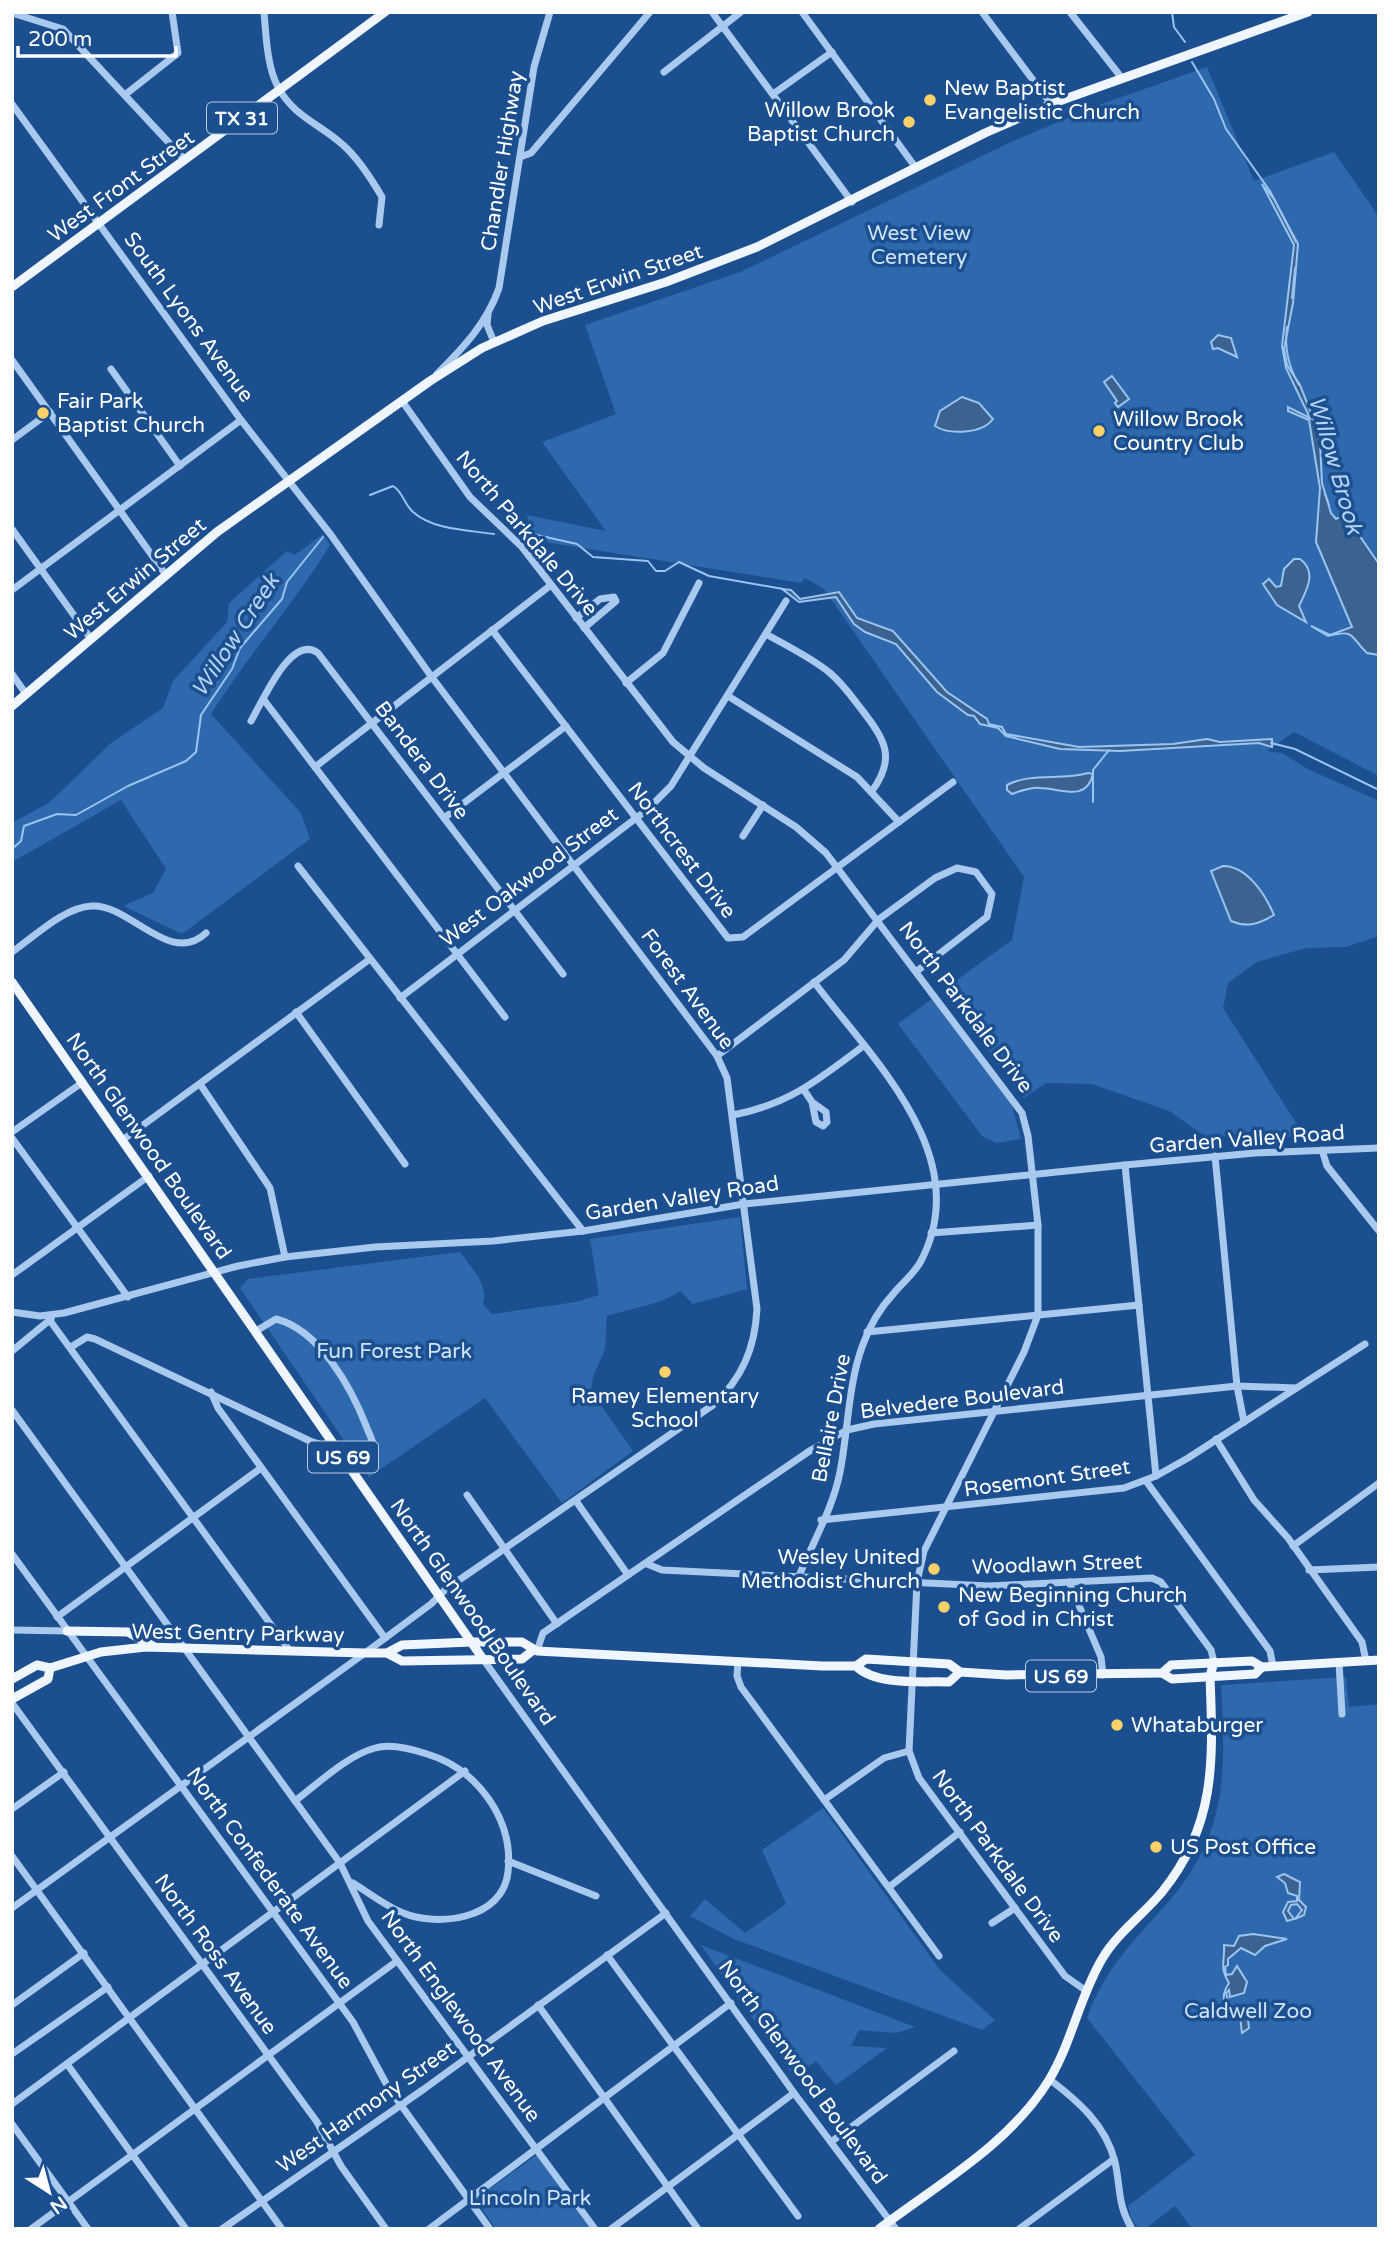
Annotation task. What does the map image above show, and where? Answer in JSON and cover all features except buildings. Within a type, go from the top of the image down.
[{"type":"main road","name":"West Erwin Street","points":[[12,706],[217,532],[430,381],[494,342],[543,321],[692,273],[766,243],[1051,104],[1308,12]]},
{"type":"main road","name":"West Front Street","points":[[12,287],[280,91],[379,14]]},
{"type":"main road","name":"North Glenwood Boulevard","points":[[12,982],[124,1139],[483,1659]]},
{"type":"main road","points":[[67,1631],[128,1632],[155,1646]]},
{"type":"main road","name":"West Gentry Parkway","points":[[12,1679],[37,1665],[50,1668],[86,1656],[155,1646],[387,1653],[402,1645],[471,1642],[522,1643],[535,1651],[856,1667],[866,1675],[911,1680],[949,1682],[961,1672]]},
{"type":"main road","name":"West Gentry Parkway","points":[[387,1653],[402,1661],[522,1659],[535,1651]]},
{"type":"main road","name":"West Gentry Parkway","points":[[856,1667],[866,1659],[949,1664],[961,1672],[1103,1675],[1162,1673],[1172,1679],[1255,1674],[1262,1667]]},
{"type":"main road","name":"West Gentry Parkway","points":[[1162,1673],[1171,1665],[1214,1662],[1252,1661],[1262,1667],[1379,1660]]},
{"type":"main road","points":[[878,2229],[1007,2133],[1049,2079],[1066,2046],[1085,1990],[1113,1944],[1175,1875],[1200,1827],[1213,1771],[1210,1676],[1214,1662]]},
{"type":"main road","name":"West Gentry Parkway","points":[[12,1701],[48,1679],[50,1668]]},
{"type":"street","points":[[126,94],[175,59],[178,53],[172,12]]},
{"type":"street","points":[[264,12],[274,79],[280,91],[298,113],[343,144],[356,159],[382,197],[379,225]]},
{"type":"street","name":"Chandler Highway","points":[[430,381],[468,342],[488,314],[503,269],[534,67],[550,12]]},
{"type":"street","points":[[520,157],[531,153],[650,12]]},
{"type":"street","points":[[712,12],[852,202]]},
{"type":"street","points":[[664,72],[741,12]]},
{"type":"street","points":[[803,12],[916,168]]},
{"type":"street","points":[[982,12],[1051,104]]},
{"type":"street","points":[[1070,12],[1121,77]]},
{"type":"street","points":[[12,13],[64,29],[185,160]]},
{"type":"street","points":[[772,94],[832,52]]},
{"type":"street","name":"South Lyons Avenue","points":[[12,104],[241,420],[289,481]]},
{"type":"street","points":[[488,314],[487,325],[494,342]]},
{"type":"street","points":[[12,360],[166,575]]},
{"type":"street","points":[[111,369],[180,466]]},
{"type":"street","name":"North Parkdale Drive","points":[[402,401],[470,497],[522,547],[658,725],[690,758],[796,827],[838,867],[1022,1114],[1038,1224],[1038,1315],[1024,1352],[923,1551],[917,1582],[909,1751],[919,1778],[1065,1976],[1085,1990]]},
{"type":"street","points":[[12,440],[50,412]]},
{"type":"street","points":[[12,590],[241,420]]},
{"type":"street","name":"Forest Avenue","points":[[12,1908],[505,1549],[713,1405],[744,1367],[755,1333],[757,1309],[733,1115],[727,1078],[717,1056],[431,676],[289,481]]},
{"type":"street","points":[[12,529],[92,639]]},
{"type":"street","points":[[626,683],[663,653],[699,583]]},
{"type":"street","points":[[315,767],[551,585]]},
{"type":"street","points":[[576,618],[605,597],[610,595],[615,599],[612,607],[584,628]]},
{"type":"street","name":"West Oakwood Street","points":[[400,998],[575,865],[671,786],[786,601]]},
{"type":"street","name":"Northcrest Drive","points":[[492,629],[728,938],[743,937],[953,782]]},
{"type":"street","points":[[766,634],[829,672],[877,730],[884,741],[886,762],[881,779],[872,791]]},
{"type":"street","name":"Bandera Drive","points":[[251,721],[290,655],[298,650],[311,648],[325,661],[563,974]]},
{"type":"street","points":[[12,674],[26,694]]},
{"type":"street","points":[[727,696],[843,768],[872,791],[900,822]]},
{"type":"street","points":[[264,700],[505,1017]]},
{"type":"street","points":[[444,818],[566,726]]},
{"type":"street","points":[[743,836],[763,804]]},
{"type":"street","points":[[298,866],[583,1231]]},
{"type":"street","points":[[717,1056],[850,954],[879,919],[949,870],[971,870],[987,884],[992,904],[984,921],[917,971]]},
{"type":"street","points":[[12,953],[69,913],[95,905],[177,943],[192,943],[206,933]]},
{"type":"street","points":[[124,1139],[370,959]]},
{"type":"street","name":"Bellaire Drive","points":[[799,1576],[834,1494],[857,1365],[867,1332],[882,1307],[917,1268],[931,1233],[936,1184],[926,1141],[914,1115],[814,982]]},
{"type":"street","points":[[296,1012],[405,1164]]},
{"type":"street","points":[[733,1115],[773,1105],[804,1090],[862,1046]]},
{"type":"street","points":[[12,1132],[83,1082]]},
{"type":"street","points":[[200,1084],[270,1188],[285,1257]]},
{"type":"street","points":[[804,1090],[812,1102]]},
{"type":"street","points":[[12,1138],[128,1297]]},
{"type":"street","name":"Garden Valley Road","points":[[12,1351],[51,1318],[285,1257],[375,1247],[493,1241],[583,1231],[744,1204],[1125,1165],[1216,1156],[1379,1148]]},
{"type":"street","points":[[1322,1150],[1327,1166],[1379,1231]]},
{"type":"street","points":[[1216,1156],[1237,1386],[1244,1422]]},
{"type":"street","points":[[1125,1165],[1156,1476]]},
{"type":"street","points":[[12,1275],[149,1176]]},
{"type":"street","points":[[931,1233],[1038,1224]]},
{"type":"street","points":[[867,1332],[1139,1305]]},
{"type":"street","points":[[12,1312],[51,1318],[290,1651]]},
{"type":"street","points":[[256,1331],[275,1320],[289,1324],[310,1339],[334,1367],[360,1411],[374,1446],[370,1460],[354,1473]]},
{"type":"street","points":[[71,1347],[87,1337],[95,1339],[310,1441],[322,1445],[333,1442]]},
{"type":"street","name":"Rosemont Street","points":[[821,1521],[1104,1492],[1146,1481],[1365,1344]]},
{"type":"street","name":"Belvedere Boulevard","points":[[535,1651],[539,1639],[557,1624],[811,1450],[847,1430],[874,1424],[1237,1386],[1296,1388]]},
{"type":"street","points":[[211,1392],[218,1408],[385,1638]]},
{"type":"street","name":"North Englewood Avenue","points":[[12,1410],[340,1863],[368,1921],[595,2229]]},
{"type":"street","points":[[1216,1439],[1254,1500],[1293,1546],[1362,1642],[1366,1661]]},
{"type":"street","points":[[57,1617],[261,1468]]},
{"type":"street","points":[[1146,1481],[1199,1558],[1268,1648],[1273,1666]]},
{"type":"street","points":[[1293,1546],[1379,1483]]},
{"type":"street","points":[[467,1495],[557,1624]]},
{"type":"street","points":[[576,1501],[628,1575]]},
{"type":"street","name":"North Confederate Avenue","points":[[12,1554],[353,2022],[376,2068],[490,2229]]},
{"type":"street","name":"Woodlawn Street","points":[[647,1564],[662,1570],[989,1586],[1157,1579],[1213,1652],[1214,1662]]},
{"type":"street","points":[[1309,1570],[1379,1567]]},
{"type":"street","points":[[1069,1582],[1101,1657],[1103,1675]]},
{"type":"street","points":[[12,1630],[67,1631]]},
{"type":"street","name":"North Glenwood Boulevard","points":[[483,1659],[794,2093],[896,2229]]},
{"type":"street","points":[[738,1661],[737,1676],[741,1687],[939,1956]]},
{"type":"street","points":[[1339,1662],[1342,1714]]},
{"type":"street","name":"North Ross Avenue","points":[[12,1701],[317,2122],[333,2152],[386,2229]]},
{"type":"street","points":[[295,1801],[363,1752],[381,1746],[416,1751],[465,1771],[493,1804],[504,1837],[509,1874],[498,1894],[481,1909],[457,1919],[430,1920],[403,1914],[351,1882]]},
{"type":"street","points":[[824,1800],[884,1758],[909,1751]]},
{"type":"street","points":[[12,2104],[465,1771]]},
{"type":"street","points":[[12,1809],[64,1772]]},
{"type":"street","points":[[889,1887],[960,1832]]},
{"type":"street","points":[[12,1856],[282,2229]]},
{"type":"street","points":[[508,1861],[596,1896]]},
{"type":"street","points":[[992,1923],[1015,1908]]},
{"type":"street","name":"West Harmony Street","points":[[222,2229],[666,1913]]},
{"type":"street","points":[[12,2005],[84,1953]]},
{"type":"street","points":[[607,1955],[798,2216]]},
{"type":"street","points":[[31,2229],[397,1961]]},
{"type":"street","points":[[12,2054],[108,1987]]},
{"type":"street","points":[[429,2229],[731,2003]]},
{"type":"street","points":[[538,2005],[698,2229]]},
{"type":"street","points":[[831,2142],[954,2051]]},
{"type":"street","points":[[67,2064],[186,2229]]},
{"type":"street","points":[[1049,2079],[1075,2099],[1097,2122],[1115,2159],[1120,2207],[1132,2229]]},
{"type":"street","points":[[611,2229],[794,2093]]},
{"type":"street","points":[[12,2124],[88,2229]]},
{"type":"street","points":[[1019,2229],[1115,2159]]},
{"type":"green space","name":"Willow Brook Country Club","points":[[1207,67],[1254,181],[1334,152],[1379,217],[1379,776],[1294,732],[1267,751],[1282,753],[1308,769],[1379,801],[1379,936],[1346,947],[1306,948],[1257,962],[1228,983],[1223,1008],[1298,1126],[1293,1137],[1205,1136],[1169,1111],[1092,1084],[1046,1083],[1024,1098],[943,990],[1012,940],[1024,877],[824,589],[805,578],[801,583],[532,540],[527,515],[606,531],[542,442],[616,414],[585,325],[740,272],[1013,141],[1096,106]]},
{"type":"green space","points":[[323,534],[330,545],[211,714],[301,813],[310,839],[182,934],[123,906],[153,893],[166,869],[121,800],[12,862],[12,823],[50,802],[111,743],[163,708],[173,681],[227,622],[229,603],[287,551],[295,555]]},
{"type":"green space","points":[[933,998],[1012,1106],[1021,1139],[996,1143],[982,1136],[898,1024]]},
{"type":"green space","name":"Fun Forest Park","points":[[740,1217],[747,1289],[693,1304],[680,1291],[655,1303],[607,1316],[605,1349],[593,1377],[591,1391],[633,1451],[562,1503],[485,1398],[369,1477],[240,1288],[248,1279],[460,1252],[478,1276],[483,1290],[483,1304],[492,1314],[576,1302],[599,1295],[590,1239]]},
{"type":"green space","name":"Caldwell Zoo","points":[[1346,1677],[1349,1707],[1379,1704],[1379,2229],[1192,2229],[1175,2206],[1145,2229],[1139,2229],[1131,2218],[1128,2206],[1195,2155],[1087,2018],[1109,1973],[1184,1882],[1200,1856],[1211,1830],[1222,1777],[1221,1685]]},
{"type":"green space","points":[[823,1808],[940,1970],[995,2020],[982,2030],[734,1939],[690,1916],[705,1899],[745,1933],[786,1904],[762,1850]]},
{"type":"green space","points":[[701,1945],[915,2027],[896,2033],[859,2030],[851,2046],[887,2048],[836,2085],[816,2061],[794,2077]]},
{"type":"green space","name":"Lincoln Park","points":[[537,2155],[590,2229],[496,2229],[475,2199]]},
{"type":"shaded area","points":[[1262,184],[1274,199],[1298,244],[1293,303],[1284,349],[1287,365],[1300,385],[1314,421],[1320,442],[1322,483],[1331,513],[1336,519],[1342,516],[1348,519],[1379,564],[1379,655],[1367,653],[1348,634],[1328,636],[1311,626],[1330,635],[1352,627],[1316,542],[1320,488],[1309,420],[1288,411],[1288,407],[1310,418],[1286,368],[1282,346],[1294,245]]},
{"type":"shaded area","points":[[1218,335],[1231,338],[1237,357],[1218,348],[1213,349],[1211,342]]},
{"type":"shaded area","points":[[1112,376],[1129,399],[1118,407],[1104,382]]},
{"type":"shaded area","points":[[962,397],[979,403],[993,419],[981,428],[965,432],[948,431],[935,426],[940,411]]},
{"type":"shaded area","points":[[1294,559],[1300,559],[1308,570],[1309,582],[1299,606],[1306,622],[1277,605],[1263,584],[1269,579],[1276,587],[1281,586],[1284,569]]},
{"type":"shaded area","points":[[782,589],[791,590],[800,599],[839,592],[857,618],[893,631],[947,692],[987,719],[989,724],[1002,727],[1006,734],[1079,747],[1173,744],[1207,739],[1220,742],[1272,739],[1272,747],[1259,743],[1120,751],[1060,749],[1006,736],[998,728],[980,724],[974,716],[968,715],[937,692],[896,644],[865,632],[854,624],[836,597],[799,602]]},
{"type":"shaded area","points":[[1093,774],[1090,783],[1078,791],[1037,788],[1012,794],[1007,790],[1007,785],[1016,781]]},
{"type":"shaded area","points":[[1223,866],[1232,867],[1247,876],[1266,898],[1274,915],[1253,924],[1231,921],[1211,871]]},
{"type":"shaded area","points":[[1284,1874],[1300,1882],[1299,1900],[1306,1907],[1304,1915],[1295,1919],[1302,1910],[1297,1904],[1291,1905],[1288,1911],[1294,1919],[1287,1921],[1283,1912],[1288,1902],[1297,1901],[1297,1896],[1288,1893],[1285,1883],[1277,1877]]},
{"type":"shaded area","points":[[1253,1934],[1287,1939],[1265,1946],[1255,1955],[1241,1948],[1228,1959],[1226,1975],[1232,1974],[1237,1966],[1247,1982],[1244,1993],[1230,1997],[1229,1990],[1226,1993],[1229,2004],[1247,2011],[1249,2028],[1242,2033],[1240,2016],[1229,2011],[1224,2003],[1224,1993],[1229,1983],[1223,1968],[1224,1945],[1234,1946],[1239,1936]]},
{"type":"waterway","name":"Willow Brook","points":[[1172,12],[1174,27],[1185,42]]},
{"type":"waterway","name":"Willow Brook","points":[[1192,62],[1214,99],[1226,129],[1270,191],[1296,242]]},
{"type":"waterway","name":"Willow Brook","points":[[1292,298],[1295,268]]},
{"type":"waterway","name":"Willow Brook","points":[[1287,327],[1288,357],[1299,385]]},
{"type":"waterway","name":"Willow Creek","points":[[370,495],[393,486],[421,518],[451,528],[494,534]]},
{"type":"waterway","name":"Willow Brook","points":[[1325,494],[1329,505]]},
{"type":"waterway","name":"Willow Creek","points":[[519,531],[577,544],[593,557],[648,561],[656,571],[665,571],[679,562],[709,576],[783,589]]},
{"type":"waterway","name":"Willow Creek","points":[[12,849],[21,841],[24,826],[57,814],[76,815],[128,786],[186,761],[196,752],[201,715],[232,669],[240,648],[282,599],[287,582],[323,537]]},
{"type":"waterway","name":"Willow Creek","points":[[1271,743],[1295,749],[1379,790]]},
{"type":"waterway","name":"Willow Creek","points":[[1093,802],[1093,770],[1109,750]]},
{"type":"place","name":"New Baptist Evangelistic Church","points":[[930,100]]},
{"type":"place","name":"Willow Brook Baptist Church","points":[[909,122]]},
{"type":"place","name":"Fair Park Baptist Church","points":[[43,413]]},
{"type":"place","name":"Willow Brook Country Club","points":[[1099,431]]},
{"type":"place","name":"Ramey Elementary School","points":[[665,1372]]},
{"type":"place","name":"Wesley United Methodist Church","points":[[934,1569]]},
{"type":"place","name":"New Beginning Church of God in Christ","points":[[944,1607]]},
{"type":"place","name":"Whataburger","points":[[1117,1725]]},
{"type":"place","name":"US Post Office","points":[[1156,1847]]},
{"type":"park label","name":"West View Cemetery","points":[[919,245]]}]
